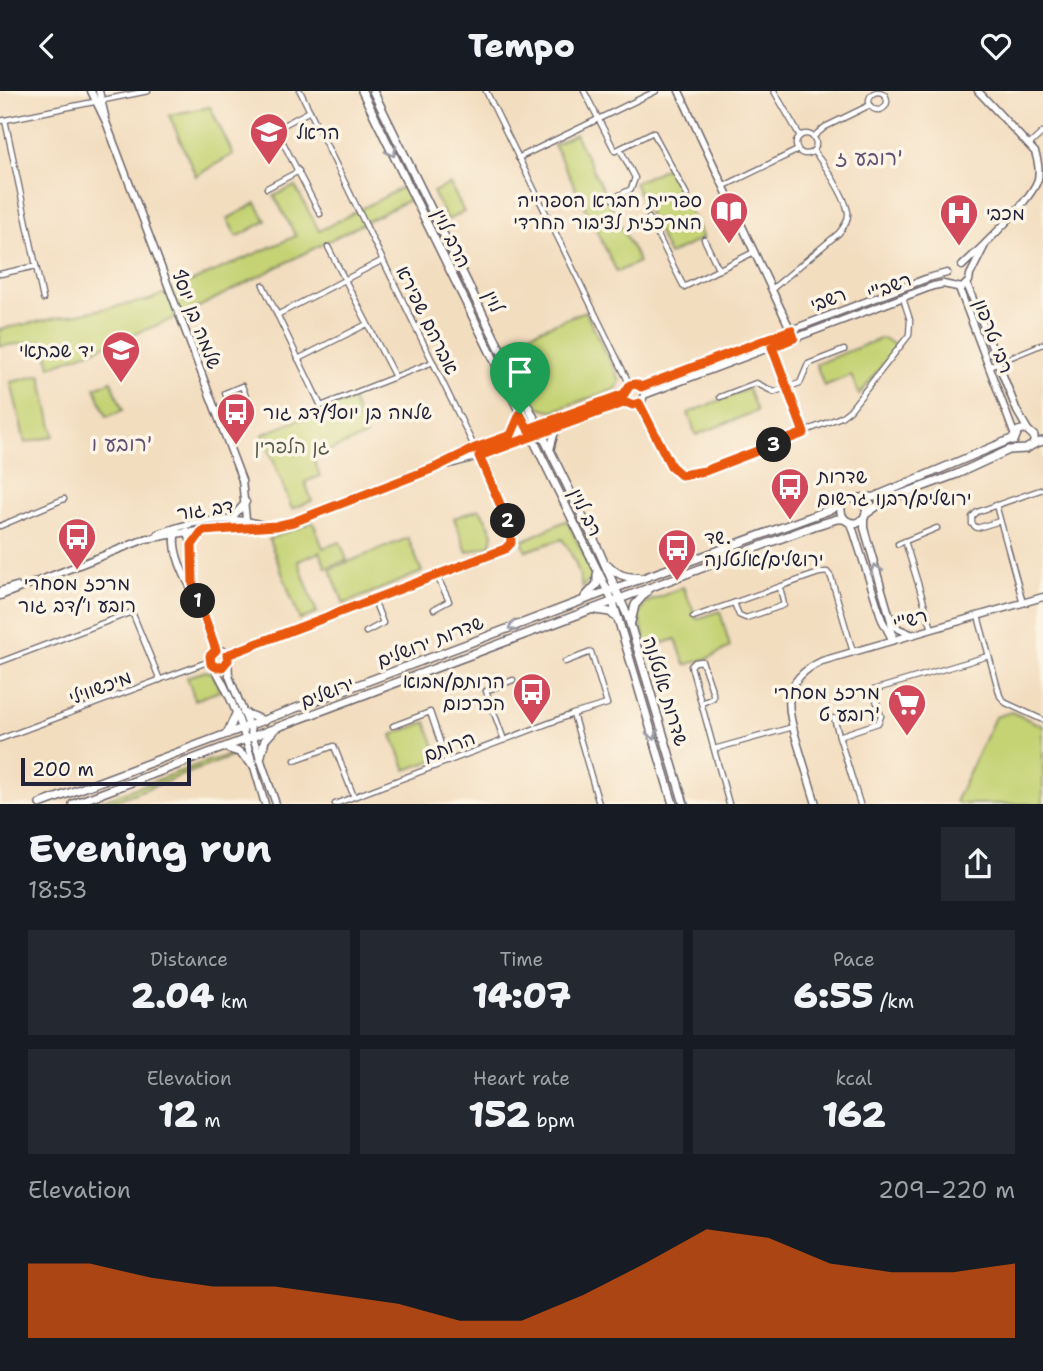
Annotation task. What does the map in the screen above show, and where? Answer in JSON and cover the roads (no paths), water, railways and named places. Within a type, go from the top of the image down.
[{"type":"main road","name":"הרב לוין","points":[[362,91],[529,433]]},
{"type":"main road","name":"לוין","points":[[373,91],[604,562],[612,589]]},
{"type":"main road","points":[[604,562],[623,576],[646,576],[832,509],[850,498],[874,497],[1014,437],[1020,430],[1043,429]]},
{"type":"main road","points":[[1030,431],[1034,436],[1034,444]]},
{"type":"main road","name":"רב לוין","points":[[529,433],[596,568],[612,589]]},
{"type":"main road","points":[[1014,437],[1020,449]]},
{"type":"main road","points":[[584,612],[814,526],[837,519],[857,523],[886,500],[957,474],[1009,450],[1029,449],[1043,441]]},
{"type":"main road","points":[[860,499],[866,507],[865,516]]},
{"type":"main road","points":[[842,503],[841,512],[848,521]]},
{"type":"main road","points":[[576,602],[591,592],[597,584],[596,568]]},
{"type":"main road","name":"שדרות ירושלים","points":[[226,734],[646,576]]},
{"type":"main road","points":[[632,630],[631,617],[635,605],[643,593],[654,586]]},
{"type":"main road","name":"שדרות אלטלנה","points":[[612,589],[632,630],[684,804]]},
{"type":"main road","name":"שדרות אלטלנה","points":[[617,600],[620,622],[673,804]]},
{"type":"main road","points":[[584,612],[605,610],[614,614],[620,622]]},
{"type":"main road","name":"ירושלים","points":[[278,727],[584,612]]},
{"type":"main road","points":[[40,804],[226,734],[240,713],[264,721]]},
{"type":"main road","points":[[73,804],[278,727]]},
{"type":"main road","points":[[260,759],[265,740],[278,727]]},
{"type":"main road","points":[[221,748],[239,752],[253,765]]},
{"type":"street","name":"שלמה בן יוסף","points":[[90,91],[106,122],[242,480],[247,529]]},
{"type":"street","name":"שלמה בן יוסף","points":[[99,91],[106,122]]},
{"type":"street","points":[[43,299],[3,121],[148,91]]},
{"type":"street","name":"אברהם שפירא","points":[[300,91],[479,456],[510,527],[511,543],[494,555],[437,576]]},
{"type":"street","points":[[486,91],[630,385],[625,398],[556,427],[539,429]]},
{"type":"street","points":[[584,91],[615,151],[653,132],[687,195]]},
{"type":"street","points":[[519,158],[656,91]]},
{"type":"street","points":[[679,91],[794,338]]},
{"type":"street","points":[[774,91],[800,136]]},
{"type":"street","points":[[978,91],[1029,145],[1041,170],[1032,191],[986,243],[954,268],[950,285],[958,288],[967,284],[986,243]]},
{"type":"street","points":[[881,93],[886,97],[886,105],[882,109],[877,110],[870,105],[869,99],[873,94],[881,93]]},
{"type":"street","points":[[813,137],[825,127],[870,105]]},
{"type":"street","points":[[310,111],[276,129],[320,214]]},
{"type":"street","points":[[1029,145],[1043,131]]},
{"type":"street","points":[[724,186],[798,150],[807,154],[813,151],[816,145],[813,137],[807,134],[800,136],[796,143],[798,150]]},
{"type":"street","points":[[612,199],[631,189],[635,178],[620,149]]},
{"type":"street","points":[[772,289],[845,225],[848,212],[823,163],[813,151]]},
{"type":"street","points":[[267,188],[299,171]]},
{"type":"street","points":[[649,218],[684,288],[754,253]]},
{"type":"street","points":[[704,239],[719,270]]},
{"type":"street","points":[[328,247],[395,377]]},
{"type":"street","points":[[277,315],[383,260]]},
{"type":"street","points":[[0,274],[36,266]]},
{"type":"street","points":[[954,268],[970,275]]},
{"type":"street","name":"רשבי","points":[[641,387],[954,268]]},
{"type":"street","name":"רשב\"י","points":[[645,395],[937,284],[950,285]]},
{"type":"street","name":"רבי טרפון","points":[[967,284],[1017,411],[1030,431]]},
{"type":"street","points":[[263,285],[321,406],[433,362]]},
{"type":"street","name":"רבי טרפון","points":[[958,288],[1014,437]]},
{"type":"street","points":[[639,403],[671,466],[681,475],[705,471],[830,423],[850,410],[909,335],[910,320],[903,298]]},
{"type":"street","points":[[298,359],[368,324]]},
{"type":"street","points":[[989,366],[1043,344]]},
{"type":"street","points":[[772,347],[804,433]]},
{"type":"street","points":[[720,397],[755,383],[774,393],[800,383],[808,364],[844,350]]},
{"type":"street","points":[[625,398],[633,405],[639,403],[645,395],[641,387],[630,385]]},
{"type":"street","points":[[232,410],[225,393],[242,386],[250,407]]},
{"type":"street","points":[[529,433],[556,418],[625,398]]},
{"type":"street","points":[[532,413],[556,418]]},
{"type":"street","points":[[511,435],[520,414]]},
{"type":"street","points":[[550,452],[550,442],[556,427]]},
{"type":"street","name":"דב גור","points":[[434,468],[479,456],[529,433]]},
{"type":"street","name":"דב גור","points":[[146,539],[188,532],[268,527],[293,522],[434,468],[475,448],[511,435],[529,433]]},
{"type":"street","points":[[1000,521],[980,529],[972,524],[974,514],[1043,489]]},
{"type":"street","points":[[0,526],[64,499]]},
{"type":"street","points":[[231,519],[246,502]]},
{"type":"street","points":[[996,505],[1023,603]]},
{"type":"street","points":[[865,516],[864,528],[891,621],[893,640]]},
{"type":"street","name":"דב גור","points":[[0,596],[180,526],[208,520],[231,519],[247,520],[268,527]]},
{"type":"street","points":[[848,521],[881,620],[893,640]]},
{"type":"street","points":[[195,595],[192,545],[188,532],[180,526],[174,534],[176,549],[216,650]]},
{"type":"street","points":[[898,544],[937,529]]},
{"type":"street","points":[[192,545],[202,531]]},
{"type":"street","points":[[160,536],[176,549]]},
{"type":"street","points":[[905,541],[932,629]]},
{"type":"street","points":[[693,617],[827,572],[831,577],[853,652]]},
{"type":"street","points":[[227,655],[437,576],[449,601],[434,609]]},
{"type":"street","name":"דב גור","points":[[0,591],[38,580]]},
{"type":"street","points":[[734,603],[739,615],[746,618],[784,605],[779,587]]},
{"type":"street","name":"רש\"י","points":[[793,727],[788,703],[793,684],[813,665],[1043,597]]},
{"type":"street","points":[[366,632],[383,623],[374,600]]},
{"type":"street","points":[[0,662],[132,612],[160,680]]},
{"type":"street","points":[[978,616],[1000,696],[1006,703],[1043,720]]},
{"type":"street","points":[[874,646],[881,636],[881,620]]},
{"type":"street","points":[[891,621],[899,629],[913,635]]},
{"type":"street","points":[[216,650],[227,655]]},
{"type":"street","points":[[216,650],[210,656],[210,661],[216,667],[240,713]]},
{"type":"street","name":"הרותם","points":[[335,804],[607,704],[591,652],[565,662]]},
{"type":"street","points":[[227,655],[229,676],[249,738],[253,765],[265,804]]},
{"type":"street","points":[[839,736],[878,723],[881,716],[873,690],[988,656]]},
{"type":"street","name":"מיכשווילי","points":[[0,739],[210,661]]},
{"type":"street","points":[[702,703],[713,698],[702,661],[691,666],[729,804]]},
{"type":"street","points":[[216,667],[222,667],[226,663]]},
{"type":"street","points":[[504,740],[486,691],[513,680]]},
{"type":"street","points":[[393,726],[430,712],[447,762]]},
{"type":"street","points":[[573,715],[599,804]]},
{"type":"street","points":[[834,718],[860,804]]},
{"type":"street","points":[[714,749],[793,727],[816,804]]},
{"type":"street","points":[[249,738],[260,759],[276,804]]},
{"type":"street","points":[[295,760],[334,746],[354,797]]},
{"type":"place","name":"הראל","points":[[269,166]]},
{"type":"place","name":"ספריית חברא הספרייה המרכזית לציבור החרדי","points":[[729,245]]},
{"type":"place","name":"מכבי","points":[[959,247]]},
{"type":"place","name":"יד שבתאי","points":[[121,384]]},
{"type":"place","name":"שלמה בן יוסף/דב גור","points":[[236,446]]},
{"type":"place","name":"שדרות ירושלים/רבנו גרשום","points":[[790,521]]},
{"type":"place","name":"מרכז מסחרי רובע ו׳/דב גור","points":[[77,571]]},
{"type":"place","name":"שד. ירושלים/אלטלנה","points":[[677,582]]},
{"type":"place","name":"הרותם/מבוא הכרכום","points":[[532,726]]},
{"type":"place","name":"מרכז מסחרי רובע ט'","points":[[907,737]]},
{"type":"district","name":"רובע ז'","points":[[869,158]]},
{"type":"district","name":"רובע ו'","points":[[122,444]]},
{"type":"park label","name":"גן הלפרין","points":[[292,446]]}]
